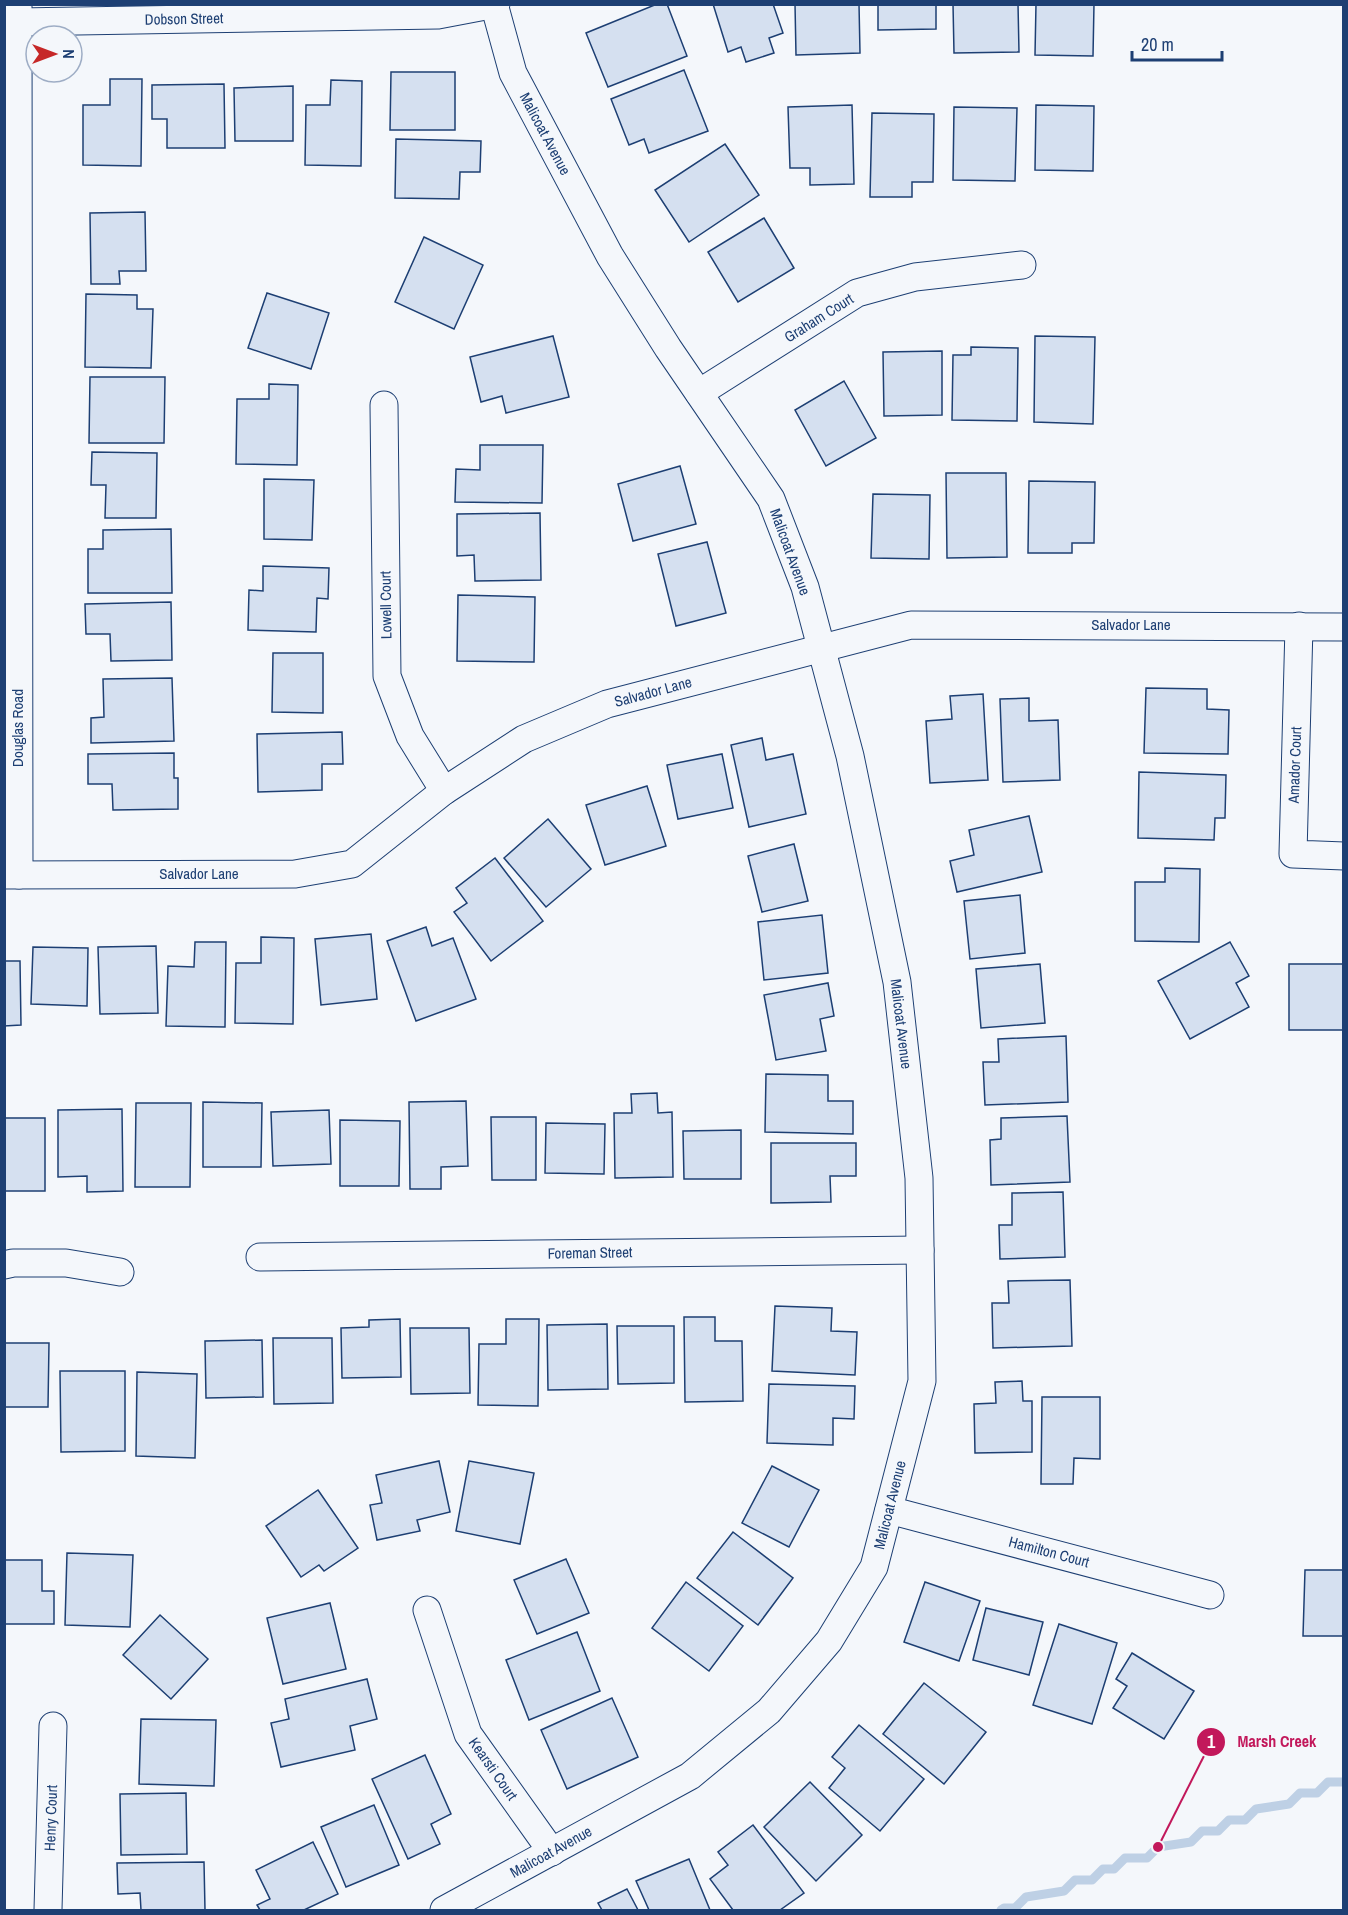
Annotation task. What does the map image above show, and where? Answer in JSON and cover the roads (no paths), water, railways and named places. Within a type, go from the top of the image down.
[{"type":"street","name":"Dobson Street","points":[[18,13],[248,11],[438,15],[495,5]]},
{"type":"street","name":"Malicoat Avenue","points":[[444,1911],[690,1776],[769,1711],[830,1641],[874,1566],[922,1381],[919,1178],[897,982],[850,756],[805,587],[771,500],[668,348],[610,256],[513,73],[495,5]]},
{"type":"street","name":"Douglas Road","points":[[12,875],[18,13]]},
{"type":"street","name":"Graham Court","points":[[699,393],[857,293],[915,277],[1023,265]]},
{"type":"street","name":"Lowell Court","points":[[384,405],[387,676],[410,736],[444,791]]},
{"type":"street","name":"Salvador Lane","points":[[12,875],[295,874],[352,864],[444,791],[524,740],[607,704],[911,625],[1344,627]]},
{"type":"street","name":"Amador Court","points":[[1299,626],[1293,854],[1344,856]]},
{"type":"street","name":"Foreman Street","points":[[260,1257],[920,1250]]},
{"type":"street","points":[[4,1265],[66,1263],[120,1272]]},
{"type":"street","name":"Hamilton Court","points":[[889,1510],[1210,1594]]},
{"type":"street","name":"Kearsti Court","points":[[426,1610],[468,1734],[552,1852]]},
{"type":"street","name":"Henry Court","points":[[48,1911],[53,1726]]},
{"type":"waterway","points":[[1001,1910],[1015,1908],[1026,1897],[1064,1891],[1075,1880],[1092,1880],[1103,1869],[1114,1869],[1125,1858],[1147,1858],[1158,1847],[1191,1842],[1202,1831],[1218,1831],[1229,1820],[1245,1820],[1256,1809],[1289,1804],[1300,1793],[1317,1793],[1328,1782],[1344,1782]]},
{"type":"place","name":"Marsh Creek","points":[[1158,1847]]}]
